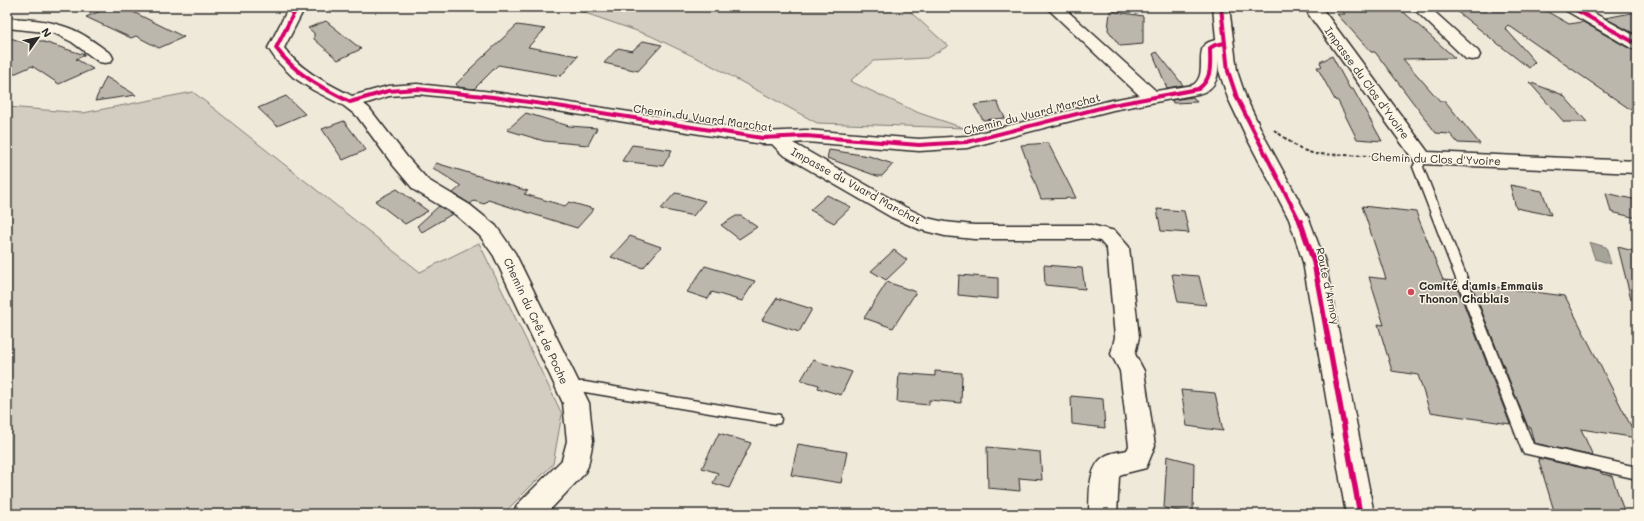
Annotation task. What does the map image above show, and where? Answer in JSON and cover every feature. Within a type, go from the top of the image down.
[{"type":"street","points":[[297,7],[276,48],[284,60],[314,84],[350,102]]},
{"type":"street","points":[[1054,7],[1152,97]]},
{"type":"street","name":"Route d'Armoy","points":[[1221,7],[1228,71],[1237,98],[1256,138],[1299,219],[1314,262],[1360,514]]},
{"type":"street","name":"Impasse du Clos d'Yvoire","points":[[1313,7],[1314,12],[1422,158]]},
{"type":"street","points":[[1420,7],[1472,54]]},
{"type":"street","points":[[1571,7],[1637,44]]},
{"type":"street","points":[[7,23],[60,30],[78,39],[105,58]]},
{"type":"street","name":"Chemin du Vuard Marchat","points":[[350,102],[388,91],[417,90],[493,97],[744,136],[777,138],[806,136],[919,145],[980,139],[1096,109],[1152,97],[1192,91],[1202,87],[1210,78],[1210,48],[1215,44],[1225,43]]},
{"type":"street","name":"Chemin du Crêt de Poche","points":[[350,102],[363,112],[400,161],[421,185],[463,210],[488,231],[504,253],[576,403],[580,423],[580,441],[574,466],[527,514]]},
{"type":"street","name":"Impasse du Vuard Marchat","points":[[777,138],[789,150],[898,212],[921,223],[945,229],[974,232],[1091,232],[1107,236],[1118,247],[1127,336],[1123,354],[1132,371],[1142,446],[1136,460],[1115,464],[1106,472],[1103,514]]},
{"type":"street","name":"Chemin du Clos d'Yvoire","points":[[1422,158],[1637,167]]},
{"type":"lane","points":[[1422,158],[1418,167],[1528,448],[1637,473]]},
{"type":"lane","points":[[568,387],[585,387],[775,419]]},
{"type":"shaded area","points":[[568,7],[905,7],[948,46],[927,58],[873,61],[850,81],[919,113],[964,128],[817,123],[705,62],[651,36]]},
{"type":"shaded area","points":[[193,92],[420,272],[479,243],[562,414],[553,464],[503,514],[7,514],[7,107],[83,113]]},
{"type":"shaded area","points":[[1589,242],[1606,247],[1611,264],[1595,259]]},
{"type":"building","points":[[110,7],[123,7],[184,37],[159,48],[136,36],[131,38],[86,17]]},
{"type":"building","points":[[1338,7],[1398,7],[1455,58],[1403,59],[1440,101],[1445,101],[1480,144],[1458,143],[1450,134],[1436,133],[1375,52],[1371,52],[1337,14],[1345,14]]},
{"type":"building","points":[[1451,7],[1539,7],[1569,24],[1583,22],[1630,49],[1637,50],[1637,114],[1508,25],[1505,28],[1535,62],[1529,68]]},
{"type":"building","points":[[1110,11],[1143,16],[1143,44],[1120,46],[1108,30]]},
{"type":"building","points":[[1637,12],[1637,35],[1605,18]]},
{"type":"building","points":[[326,21],[361,49],[338,60],[314,39],[314,33],[308,28]]},
{"type":"building","points":[[517,25],[545,29],[528,47],[578,56],[561,76],[498,65],[474,89],[458,87],[456,84],[469,70]]},
{"type":"building","points":[[7,37],[23,42],[31,38],[85,55],[76,59],[93,69],[59,84],[32,66],[7,77]]},
{"type":"building","points":[[643,41],[662,45],[638,71],[604,63],[618,48],[632,51]]},
{"type":"building","points":[[1157,52],[1183,85],[1167,88],[1153,54]]},
{"type":"building","points":[[1332,56],[1350,89],[1353,89],[1382,141],[1357,139],[1338,101],[1335,100],[1317,67],[1322,67],[1320,62]]},
{"type":"building","points":[[106,77],[136,95],[95,101]]},
{"type":"building","points":[[1529,82],[1563,95],[1587,122],[1564,122]]},
{"type":"building","points":[[286,96],[305,114],[277,126],[258,108]]},
{"type":"building","points":[[1193,97],[1197,102],[1173,103],[1172,100]]},
{"type":"building","points":[[997,102],[1005,118],[983,120],[974,105]]},
{"type":"building","points":[[526,113],[569,126],[597,128],[588,145],[544,141],[507,130]]},
{"type":"building","points":[[344,121],[366,150],[343,160],[322,129]]},
{"type":"building","points":[[1048,143],[1076,198],[1041,199],[1021,145]]},
{"type":"building","points":[[632,145],[672,150],[663,166],[622,161]]},
{"type":"building","points":[[829,150],[869,156],[893,164],[882,176],[877,176],[827,158]]},
{"type":"building","points":[[436,163],[528,191],[524,194],[565,206],[569,202],[594,209],[577,228],[488,200],[484,204],[474,201],[470,204],[453,193],[461,186],[433,168]]},
{"type":"building","points":[[1510,185],[1542,191],[1551,215],[1516,208]]},
{"type":"building","points":[[397,189],[428,211],[405,224],[375,201]]},
{"type":"building","points":[[675,193],[705,201],[693,216],[661,209]]},
{"type":"building","points":[[1606,193],[1637,200],[1637,218],[1611,212]]},
{"type":"building","points":[[827,195],[851,207],[834,223],[810,210]]},
{"type":"building","points":[[439,206],[452,214],[422,232],[417,226]]},
{"type":"building","name":"Comité d'amis Emmaüs Thonon Chablais","points":[[1362,206],[1416,212],[1443,280],[1455,281],[1510,424],[1430,412],[1418,375],[1392,371],[1378,324],[1384,325],[1369,277],[1386,279]]},
{"type":"building","points":[[1157,209],[1184,211],[1189,233],[1161,231]]},
{"type":"building","points":[[736,216],[741,216],[757,227],[739,239],[721,225]]},
{"type":"building","points":[[630,236],[661,247],[643,268],[611,257]]},
{"type":"building","points":[[1618,247],[1637,252],[1637,299],[1631,299]]},
{"type":"building","points":[[894,250],[907,260],[886,280],[871,271]]},
{"type":"building","points":[[1044,265],[1082,268],[1085,289],[1045,285]]},
{"type":"building","points":[[705,266],[755,281],[742,301],[712,292],[708,299],[687,292]]},
{"type":"building","points":[[1172,274],[1199,276],[1206,305],[1178,302]]},
{"type":"building","points":[[959,275],[998,278],[998,299],[958,295]]},
{"type":"building","points":[[887,282],[916,292],[893,328],[864,318]]},
{"type":"building","points":[[1471,284],[1565,296],[1637,438],[1581,429],[1593,456],[1534,443],[1530,427],[1528,427]]},
{"type":"building","points":[[777,298],[812,309],[799,332],[762,320]]},
{"type":"building","points":[[813,360],[852,372],[841,395],[818,388],[819,385],[801,380]]},
{"type":"building","points":[[935,371],[962,373],[961,403],[929,400],[929,405],[897,402],[899,373],[935,376]]},
{"type":"building","points":[[1181,390],[1215,393],[1223,431],[1187,426]]},
{"type":"building","points":[[1071,396],[1103,399],[1105,428],[1072,424]]},
{"type":"building","points":[[719,433],[751,443],[729,488],[713,483],[718,473],[702,468]]},
{"type":"building","points":[[798,444],[847,452],[841,483],[791,475]]},
{"type":"building","points":[[987,447],[1040,452],[1042,480],[1019,478],[1020,491],[988,488]]},
{"type":"building","points":[[1167,456],[1194,463],[1193,514],[1164,508]]},
{"type":"building","points":[[1538,458],[1601,472],[1602,474],[1612,476],[1625,514],[1555,514]]},
{"type":"cycle path","points":[[297,7],[276,48],[291,66],[309,80],[350,102],[388,91],[417,89],[493,97],[557,106],[762,138],[806,136],[919,145],[967,142],[1112,105],[1198,89],[1203,86],[1209,77],[1210,48],[1215,45],[1225,43]]},
{"type":"cycle path","points":[[1221,7],[1228,71],[1237,98],[1256,138],[1299,219],[1314,262],[1360,514]]},
{"type":"cycle path","points":[[1571,7],[1637,44]]},
{"type":"place","name":"Comité d'amis Emmaüs Thonon Chablais","points":[[1411,292]]}]
